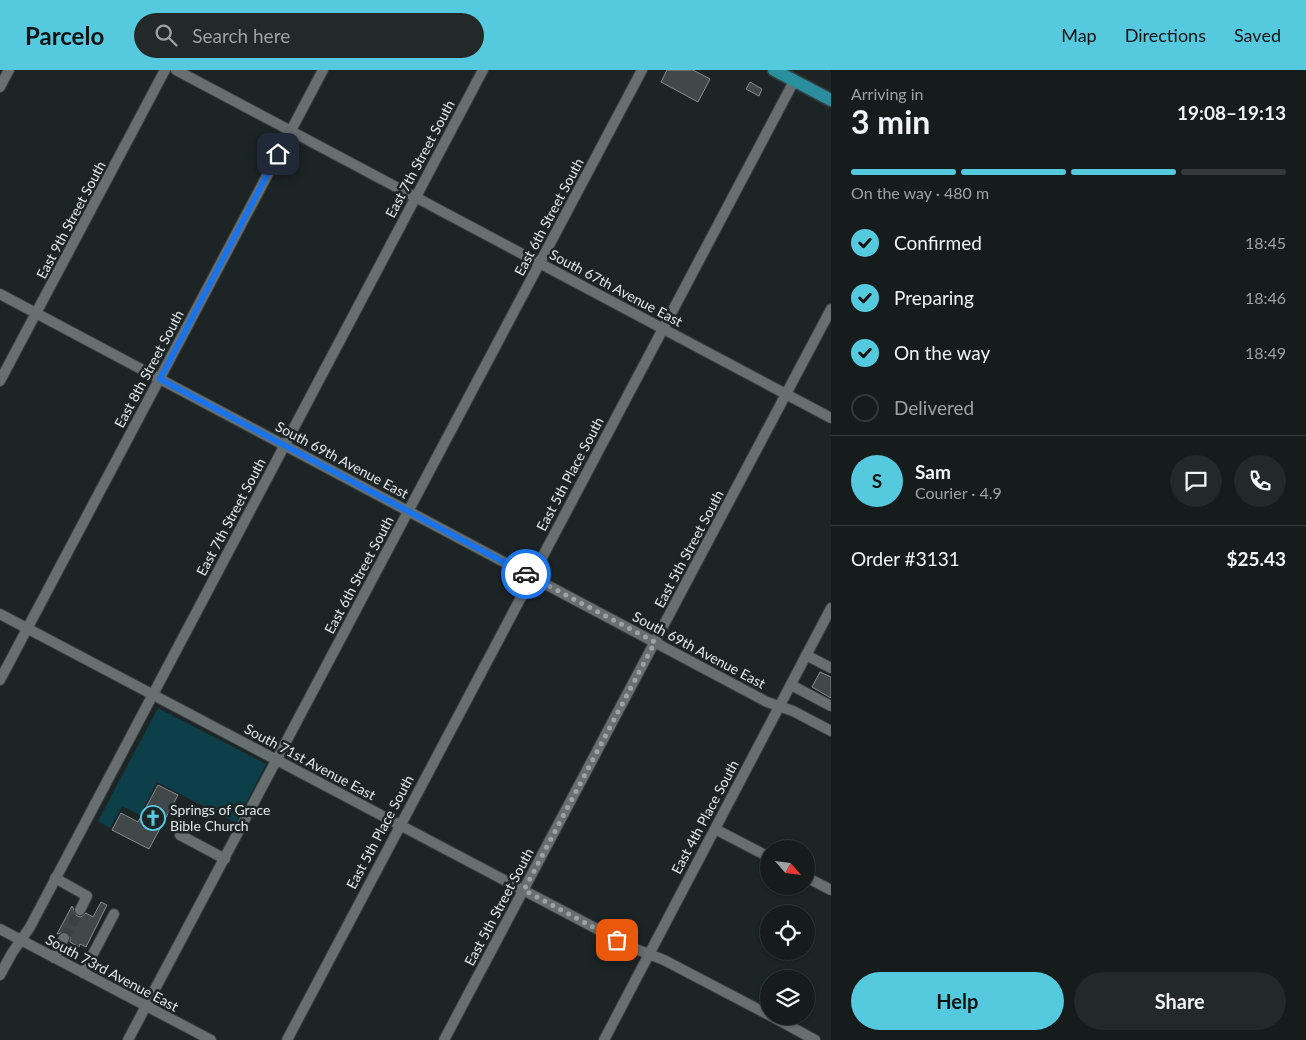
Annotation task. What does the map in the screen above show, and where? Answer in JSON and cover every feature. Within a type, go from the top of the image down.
[{"type":"main road","points":[[778,71],[831,100]]},
{"type":"street","points":[[0,88],[9,70]]},
{"type":"street","name":"East 9th Street South","points":[[0,381],[165,70]]},
{"type":"street","name":"South 67th Avenue East","points":[[176,70],[831,418]]},
{"type":"street","name":"East 8th Street South","points":[[0,680],[323,70]]},
{"type":"street","name":"East 7th Street South","points":[[0,975],[20,940],[30,927],[483,70]]},
{"type":"street","name":"East 6th Street South","points":[[128,1040],[642,70]]},
{"type":"street","name":"East 5th Place South","points":[[287,1040],[794,81]]},
{"type":"street","name":"South 69th Avenue East","points":[[0,294],[767,702],[780,706],[831,731]]},
{"type":"street","name":"East 5th Street South","points":[[444,1040],[831,309]]},
{"type":"street","name":"East 4th Place South","points":[[604,1040],[831,608]]},
{"type":"street","name":"South 71st Avenue East","points":[[0,614],[633,948],[664,960],[760,1011]]},
{"type":"street","points":[[806,655],[831,668]]},
{"type":"street","points":[[791,685],[831,706]]},
{"type":"street","points":[[715,829],[760,852]]},
{"type":"street","points":[[180,835],[225,859]]},
{"type":"street","points":[[55,878],[87,896],[80,910]]},
{"type":"street","points":[[815,882],[831,890]]},
{"type":"street","points":[[83,973],[114,914]]},
{"type":"street","name":"South 73rd Avenue East","points":[[0,929],[211,1040]]},
{"type":"street","points":[[54,958],[64,938]]},
{"type":"street","name":"South 71st Avenue East","points":[[787,1025],[815,1040]]},
{"type":"shaded area","points":[[158,708],[266,764],[236,823],[157,782],[140,815],[122,806],[110,828],[98,821]]},
{"type":"building","points":[[667,70],[693,70],[710,79],[698,102],[661,82]]},
{"type":"building","points":[[750,82],[762,89],[759,96],[746,89]]},
{"type":"building","points":[[820,672],[831,677],[831,698],[812,687]]},
{"type":"building","name":"Springs of Grace Bible Church","points":[[158,785],[178,795],[149,849],[112,830],[121,813],[138,822]]},
{"type":"building","points":[[101,902],[107,905],[86,947],[80,944],[79,947],[70,942],[70,935],[67,932],[57,934],[72,906],[77,916],[81,917],[86,913],[93,917]]},
{"type":"tunnel","points":[[64,938],[80,910]]},
{"type":"way so far","points":[[526,574],[655,642],[524,890],[617,940]]},
{"type":"place","name":"Springs of Grace Bible Church","points":[[153,818]]},
{"type":"route","points":[[278,154],[160,379],[526,574]]}]
